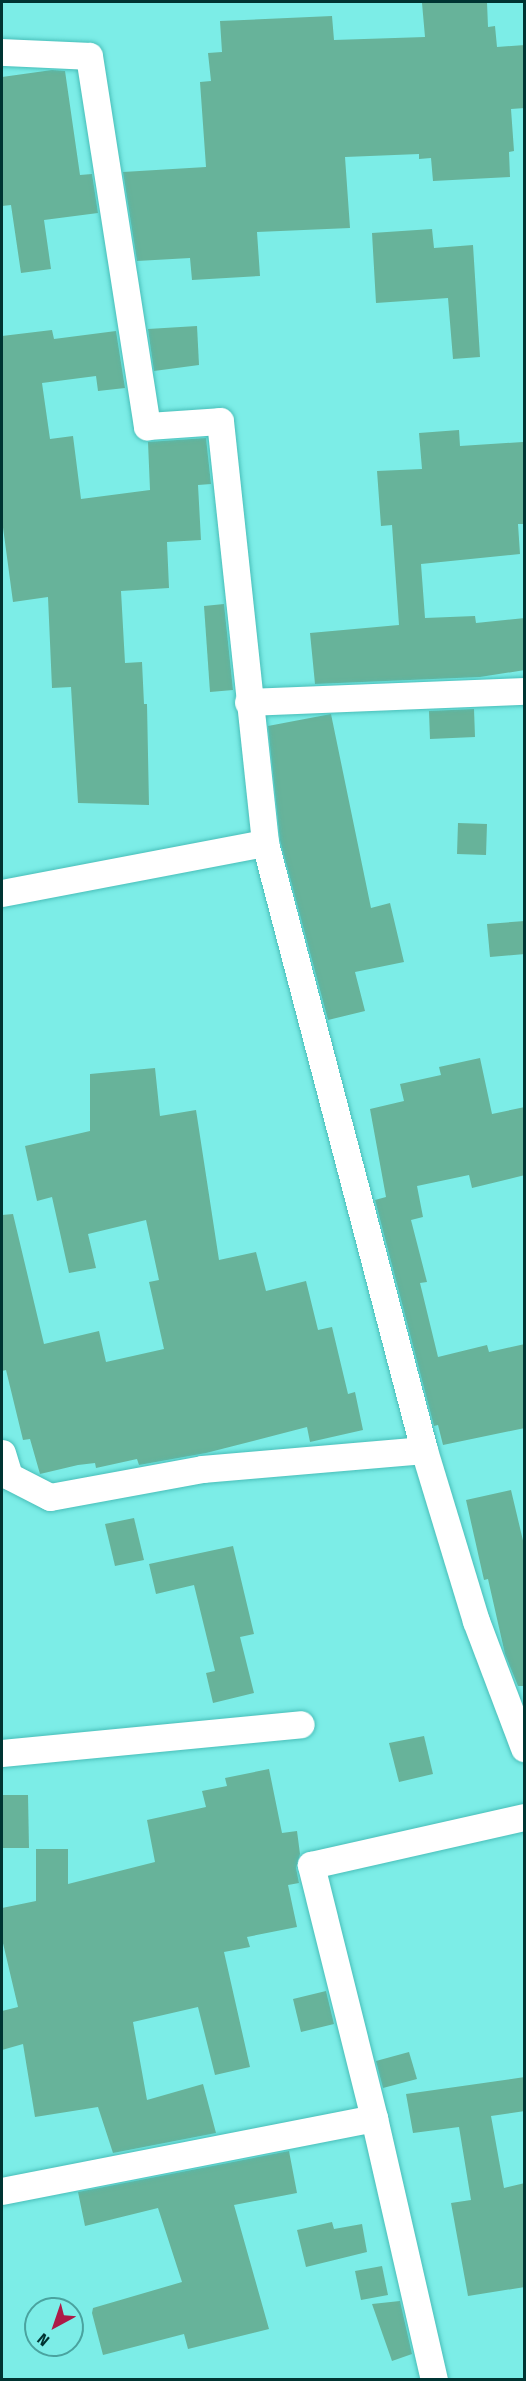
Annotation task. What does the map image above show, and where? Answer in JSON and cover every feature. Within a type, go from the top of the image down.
[{"type":"street","points":[[2,52],[89,56],[147,426],[220,421],[248,702],[265,843],[424,1450],[476,1622],[525,1748]]},
{"type":"street","points":[[248,702],[525,691]]},
{"type":"street","points":[[2,893],[265,843]]},
{"type":"street","points":[[2,1453],[9,1476],[50,1497],[202,1468],[424,1450]]},
{"type":"street","points":[[2,1753],[301,1724]]},
{"type":"street","points":[[434,2379],[374,2118],[311,1864],[525,1817]]},
{"type":"street","points":[[2,2192],[374,2118]]},
{"type":"building","points":[[487,2],[488,27],[495,26],[497,47],[525,45],[525,108],[511,109],[514,151],[509,152],[510,177],[433,181],[431,158],[419,159],[419,154],[345,157],[350,228],[257,232],[260,276],[192,280],[190,258],[137,261],[123,172],[206,167],[200,82],[211,81],[208,53],[222,52],[220,21],[332,16],[334,40],[425,37],[422,3]]},
{"type":"building","points":[[52,70],[65,71],[80,175],[92,174],[98,213],[44,220],[51,269],[21,273],[11,205],[2,206],[2,77]]},
{"type":"building","points":[[432,229],[434,248],[473,245],[480,357],[453,359],[448,298],[376,303],[372,233]]},
{"type":"building","points":[[197,326],[199,365],[154,371],[148,329]]},
{"type":"building","points":[[52,330],[54,339],[116,331],[125,388],[98,391],[96,376],[42,383],[50,439],[73,436],[81,499],[150,490],[148,442],[206,438],[211,484],[198,485],[201,540],[167,542],[169,588],[121,591],[125,663],[142,662],[144,704],[147,704],[149,805],[78,803],[71,687],[52,688],[48,597],[13,602],[2,520],[2,336]]},
{"type":"building","points":[[459,430],[460,446],[523,442],[525,524],[518,524],[520,554],[421,564],[425,618],[475,616],[476,623],[525,618],[525,670],[480,677],[315,684],[310,633],[399,625],[392,525],[381,526],[377,471],[422,469],[419,433]]},
{"type":"building","points":[[224,604],[233,690],[210,692],[204,606]]},
{"type":"building","points":[[474,709],[475,737],[430,739],[429,711]]},
{"type":"building","points":[[331,714],[371,908],[390,903],[404,962],[355,972],[365,1011],[328,1020],[280,840],[268,726]]},
{"type":"building","points":[[458,823],[487,824],[486,855],[457,854]]},
{"type":"building","points":[[525,921],[525,954],[490,957],[487,924]]},
{"type":"building","points":[[480,1058],[492,1114],[525,1107],[525,1175],[472,1188],[469,1175],[417,1186],[423,1217],[411,1220],[427,1282],[420,1283],[438,1357],[487,1345],[489,1352],[525,1344],[525,1428],[443,1445],[438,1425],[434,1426],[375,1200],[386,1197],[370,1109],[404,1101],[400,1084],[441,1075],[439,1067]]},
{"type":"building","points":[[155,1068],[160,1116],[196,1110],[219,1260],[256,1252],[266,1291],[306,1281],[318,1330],[332,1327],[348,1394],[355,1392],[363,1430],[310,1442],[307,1427],[206,1453],[139,1465],[137,1459],[96,1468],[95,1463],[78,1465],[40,1474],[30,1439],[23,1440],[6,1370],[2,1371],[2,1215],[13,1214],[44,1344],[99,1331],[106,1362],[164,1349],[149,1282],[159,1280],[146,1220],[88,1234],[96,1268],[69,1273],[52,1197],[37,1201],[25,1146],[90,1131],[90,1074]]},
{"type":"building","points":[[511,1490],[525,1549],[525,1686],[518,1686],[505,1654],[488,1579],[484,1580],[466,1500]]},
{"type":"building","points":[[134,1518],[144,1560],[115,1566],[105,1524]]},
{"type":"building","points":[[233,1546],[254,1634],[240,1637],[254,1693],[213,1703],[206,1673],[215,1671],[194,1585],[156,1594],[149,1564]]},
{"type":"building","points":[[424,1736],[433,1774],[399,1782],[389,1743]]},
{"type":"building","points":[[269,1769],[282,1833],[297,1831],[300,1854],[296,1868],[299,1883],[288,1885],[297,1927],[247,1937],[250,1947],[224,1952],[250,2067],[215,2075],[198,2007],[133,2022],[147,2100],[203,2084],[216,2133],[113,2153],[98,2107],[35,2117],[23,2044],[2,2050],[2,2011],[18,2007],[2,1939],[2,1908],[36,1901],[36,1849],[68,1849],[68,1884],[155,1862],[147,1820],[206,1807],[202,1791],[227,1786],[225,1778]]},
{"type":"building","points":[[2,1795],[28,1795],[29,1848],[2,1848]]},
{"type":"building","points":[[326,1991],[334,2024],[301,2032],[293,1999]]},
{"type":"building","points":[[409,2052],[417,2079],[383,2088],[376,2061]]},
{"type":"building","points":[[525,2077],[525,2111],[491,2116],[504,2188],[525,2183],[525,2287],[468,2296],[451,2203],[471,2200],[459,2127],[413,2133],[406,2094]]},
{"type":"building","points":[[289,2151],[297,2193],[234,2205],[269,2329],[188,2349],[184,2334],[103,2355],[92,2313],[93,2308],[182,2282],[158,2208],[85,2226],[78,2192]]},
{"type":"building","points":[[332,2222],[334,2229],[362,2224],[367,2252],[306,2267],[297,2230]]},
{"type":"building","points":[[382,2266],[388,2295],[361,2300],[355,2271]]},
{"type":"building","points":[[400,2301],[412,2354],[392,2361],[372,2304]]}]
